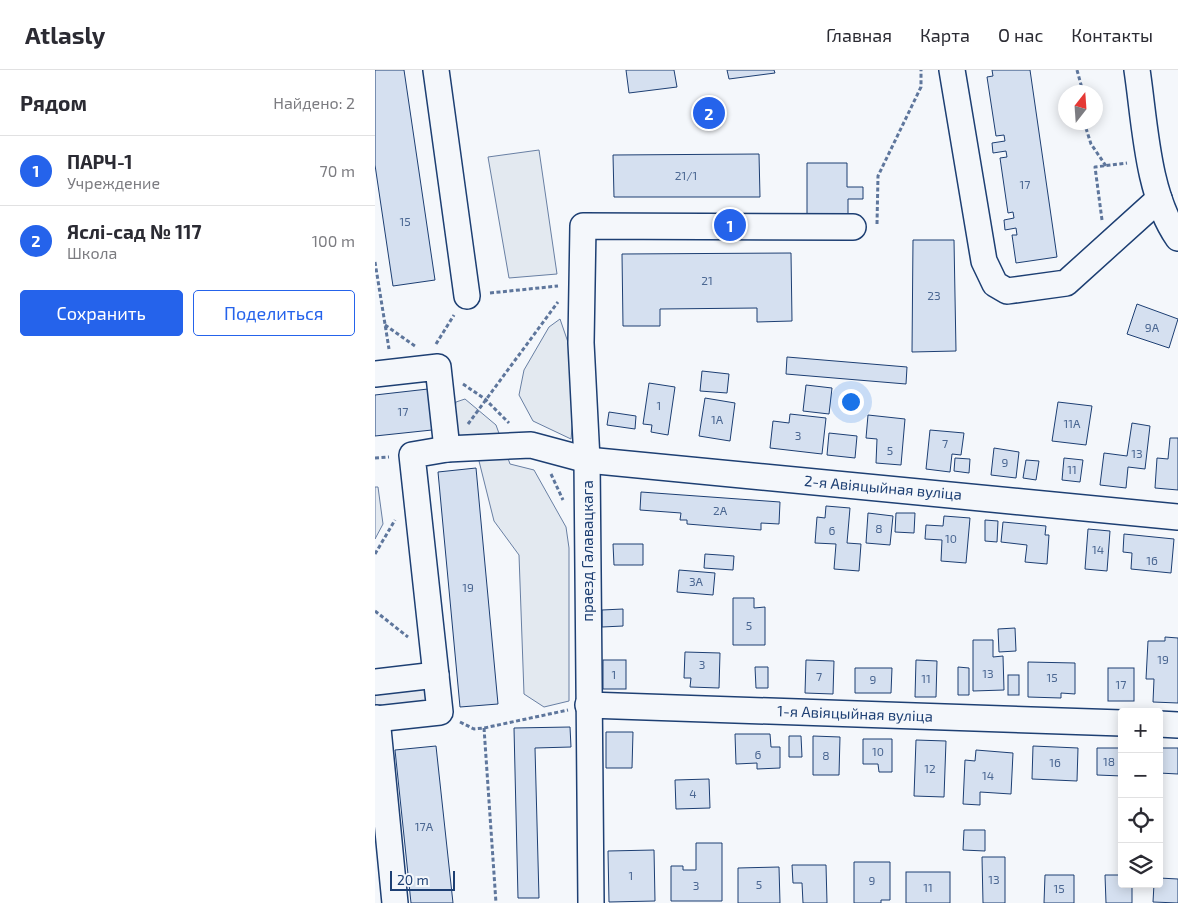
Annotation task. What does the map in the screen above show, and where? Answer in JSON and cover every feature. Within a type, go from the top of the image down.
[{"type":"street","points":[[436,70],[467,296]]},
{"type":"street","points":[[952,70],[984,261],[995,284],[1007,291],[1066,283],[1159,199]]},
{"type":"street","points":[[1137,70],[1159,199],[1176,233]]},
{"type":"street","name":"праезд Галавацкага","points":[[591,903],[587,460],[581,343],[583,226],[609,224],[865,227]]},
{"type":"street","points":[[384,373],[438,367],[449,449]]},
{"type":"street","name":"2-я Авіяцыйная вуліца","points":[[435,666],[412,455],[449,449],[531,445],[587,460],[1178,517]]},
{"type":"street","points":[[375,682],[435,666],[440,712],[376,718],[395,903]]},
{"type":"street","name":"1-я Авіяцыйная вуліца","points":[[589,705],[1118,723]]},
{"type":"street","points":[[1163,724],[1178,725]]},
{"type":"path","points":[[865,227],[878,176],[921,87],[921,70]]},
{"type":"path","points":[[1077,70],[1081,85]]},
{"type":"path","points":[[1087,130],[1091,144],[1106,166]]},
{"type":"path","points":[[1106,248],[1095,167],[1127,163]]},
{"type":"path","points":[[375,262],[385,325],[384,373]]},
{"type":"path","points":[[449,449],[571,285],[581,281]]},
{"type":"path","points":[[385,325],[428,355],[438,367],[485,399],[544,459],[564,503]]},
{"type":"path","points":[[375,611],[435,666]]},
{"type":"path","points":[[440,712],[474,729],[589,705]]},
{"type":"path","points":[[484,728],[496,903]]},
{"type":"shaded area","points":[[539,150],[557,274],[509,278],[488,157]]},
{"type":"shaded area","points":[[560,319],[571,351],[573,418],[571,439],[533,421],[519,395],[524,370],[549,327]]},
{"type":"shaded area","points":[[465,399],[496,425],[510,464],[534,470],[566,527],[569,548],[569,701],[544,707],[524,694],[519,555],[494,521],[479,461],[452,429],[456,402]]},
{"type":"shaded area","points":[[375,487],[378,487],[383,524],[375,539]]},
{"type":"shaded area","points":[[436,675],[440,712],[375,719],[375,682]]},
{"type":"building","points":[[375,70],[404,70],[435,280],[393,286],[375,165]]},
{"type":"building","points":[[626,70],[674,70],[677,87],[629,93]]},
{"type":"building","points":[[727,70],[774,70],[775,73],[729,79]]},
{"type":"building","points":[[992,70],[1030,70],[1057,257],[1016,263],[1012,235],[1017,235],[1016,228],[1005,230],[1004,220],[1014,218],[1013,212],[1008,213],[1000,158],[1007,157],[1006,151],[993,153],[992,143],[1005,141],[1004,135],[996,136],[987,77],[993,76]]},
{"type":"building","points":[[759,154],[760,197],[614,197],[613,155]]},
{"type":"building","points":[[807,163],[847,163],[847,187],[863,187],[863,199],[848,199],[848,215],[807,215]]},
{"type":"building","points":[[913,240],[954,240],[956,351],[912,352]]},
{"type":"building","points":[[791,253],[792,321],[757,322],[757,308],[660,309],[660,326],[623,326],[622,254]]},
{"type":"building","points":[[1137,304],[1178,319],[1169,348],[1127,334]]},
{"type":"building","points":[[787,357],[907,367],[906,384],[786,374]]},
{"type":"building","points":[[702,371],[729,374],[727,393],[700,391]]},
{"type":"building","points":[[649,383],[675,387],[668,435],[651,432],[652,425],[643,424]]},
{"type":"building","points":[[806,385],[832,388],[829,414],[803,411]]},
{"type":"building","points":[[428,389],[432,430],[375,436],[375,395]]},
{"type":"building","points":[[705,398],[735,403],[730,441],[699,436]]},
{"type":"building","points":[[1058,402],[1092,406],[1086,445],[1052,441]]},
{"type":"building","points":[[609,412],[636,416],[635,429],[607,425]]},
{"type":"building","points":[[790,414],[826,418],[822,454],[770,448],[773,421],[789,423]]},
{"type":"building","points":[[868,415],[905,419],[901,465],[876,463],[877,439],[866,438]]},
{"type":"building","points":[[1132,423],[1150,426],[1145,469],[1128,467],[1126,488],[1100,485],[1104,453],[1127,456]]},
{"type":"building","points":[[930,430],[964,433],[961,455],[952,454],[950,472],[926,469]]},
{"type":"building","points":[[829,433],[857,436],[855,458],[827,455]]},
{"type":"building","points":[[1170,438],[1178,438],[1178,490],[1155,488],[1157,458],[1168,459]]},
{"type":"building","points":[[994,448],[1019,452],[1016,478],[991,475]]},
{"type":"building","points":[[955,458],[970,459],[969,473],[954,471]]},
{"type":"building","points":[[1064,458],[1083,460],[1080,482],[1062,480]]},
{"type":"building","points":[[1026,460],[1039,461],[1036,480],[1023,478]]},
{"type":"building","points":[[476,468],[498,704],[460,707],[438,472]]},
{"type":"building","points":[[641,492],[780,502],[779,524],[761,523],[761,530],[687,524],[687,520],[680,520],[681,513],[640,510]]},
{"type":"building","points":[[826,506],[850,508],[847,543],[861,544],[859,571],[834,569],[836,544],[815,543],[817,517],[825,518]]},
{"type":"building","points":[[868,513],[893,516],[890,545],[866,543]]},
{"type":"building","points":[[896,513],[915,513],[914,533],[895,532]]},
{"type":"building","points":[[944,516],[970,518],[966,563],[941,561],[942,540],[925,539],[926,525],[943,526]]},
{"type":"building","points":[[985,520],[998,521],[997,542],[985,541]]},
{"type":"building","points":[[1003,522],[1046,526],[1045,535],[1049,535],[1047,564],[1025,562],[1027,545],[1001,542]]},
{"type":"building","points":[[1088,529],[1110,531],[1107,571],[1085,569]]},
{"type":"building","points":[[1124,534],[1174,539],[1171,573],[1131,569],[1132,553],[1123,552]]},
{"type":"building","points":[[613,544],[643,544],[643,565],[614,565]]},
{"type":"building","points":[[705,554],[734,556],[733,570],[704,568]]},
{"type":"building","points":[[679,570],[715,573],[713,595],[677,592]]},
{"type":"building","points":[[733,598],[754,598],[754,608],[765,607],[765,645],[733,645]]},
{"type":"building","points":[[623,609],[623,626],[602,627],[602,610]]},
{"type":"building","points":[[1015,628],[1016,651],[999,652],[998,629]]},
{"type":"building","points":[[1165,637],[1178,638],[1178,703],[1153,702],[1154,679],[1146,679],[1148,641],[1165,641]]},
{"type":"building","points":[[973,640],[993,640],[993,657],[1003,656],[1004,690],[973,691]]},
{"type":"building","points":[[685,652],[720,653],[719,688],[690,687],[691,678],[684,678]]},
{"type":"building","points":[[603,660],[626,660],[626,689],[603,689]]},
{"type":"building","points":[[806,660],[834,661],[833,694],[805,693]]},
{"type":"building","points":[[916,660],[937,661],[936,697],[915,697]]},
{"type":"building","points":[[1028,662],[1075,663],[1075,694],[1061,693],[1061,698],[1028,697]]},
{"type":"building","points":[[755,667],[768,667],[768,688],[756,688]]},
{"type":"building","points":[[958,667],[969,668],[969,695],[958,695]]},
{"type":"building","points":[[855,668],[892,668],[891,693],[855,693]]},
{"type":"building","points":[[1108,668],[1134,668],[1134,701],[1108,701]]},
{"type":"building","points":[[1008,675],[1019,675],[1019,695],[1008,695]]},
{"type":"building","points":[[570,727],[571,747],[535,748],[539,898],[518,898],[514,728]]},
{"type":"building","points":[[606,732],[633,732],[632,768],[606,768]]},
{"type":"building","points":[[735,734],[770,734],[771,747],[780,747],[780,768],[757,769],[757,763],[736,764]]},
{"type":"building","points":[[789,736],[801,736],[802,757],[789,757]]},
{"type":"building","points":[[813,736],[840,737],[839,775],[813,775]]},
{"type":"building","points":[[863,739],[892,739],[892,772],[879,772],[878,764],[863,764]]},
{"type":"building","points":[[916,740],[946,741],[944,797],[914,796]]},
{"type":"building","points":[[436,746],[453,903],[411,903],[395,750]]},
{"type":"building","points":[[1033,746],[1078,748],[1077,781],[1032,779]]},
{"type":"building","points":[[1097,748],[1118,748],[1118,776],[1097,775]]},
{"type":"building","points":[[1163,748],[1178,748],[1178,774],[1163,773]]},
{"type":"building","points":[[976,750],[1013,753],[1011,794],[980,792],[980,805],[963,804],[965,760],[975,761]]},
{"type":"building","points":[[709,779],[710,808],[676,809],[675,780]]},
{"type":"building","points":[[964,830],[985,830],[985,851],[963,850]]},
{"type":"building","points":[[696,843],[722,843],[722,901],[671,901],[671,866],[683,866],[683,870],[696,870]]},
{"type":"building","points":[[654,850],[655,901],[609,902],[608,851]]},
{"type":"building","points":[[982,857],[1005,857],[1005,903],[983,903]]},
{"type":"building","points":[[854,862],[890,862],[890,900],[881,900],[881,903],[854,903]]},
{"type":"building","points":[[792,865],[826,865],[827,903],[803,903],[802,883],[793,883]]},
{"type":"building","points":[[779,867],[780,903],[738,903],[738,868]]},
{"type":"building","points":[[906,872],[950,872],[950,903],[906,903]]},
{"type":"building","points":[[1045,875],[1074,875],[1074,903],[1044,903]]},
{"type":"building","points":[[1105,875],[1118,875],[1118,888],[1132,888],[1132,903],[1106,903]]},
{"type":"building","points":[[1163,878],[1178,879],[1178,903],[1153,902],[1154,888],[1163,888]]},
{"type":"place","name":"Яслі-сад № 117","points":[[709,113]]},
{"type":"place","name":"ПАРЧ-1","points":[[730,225]]}]
